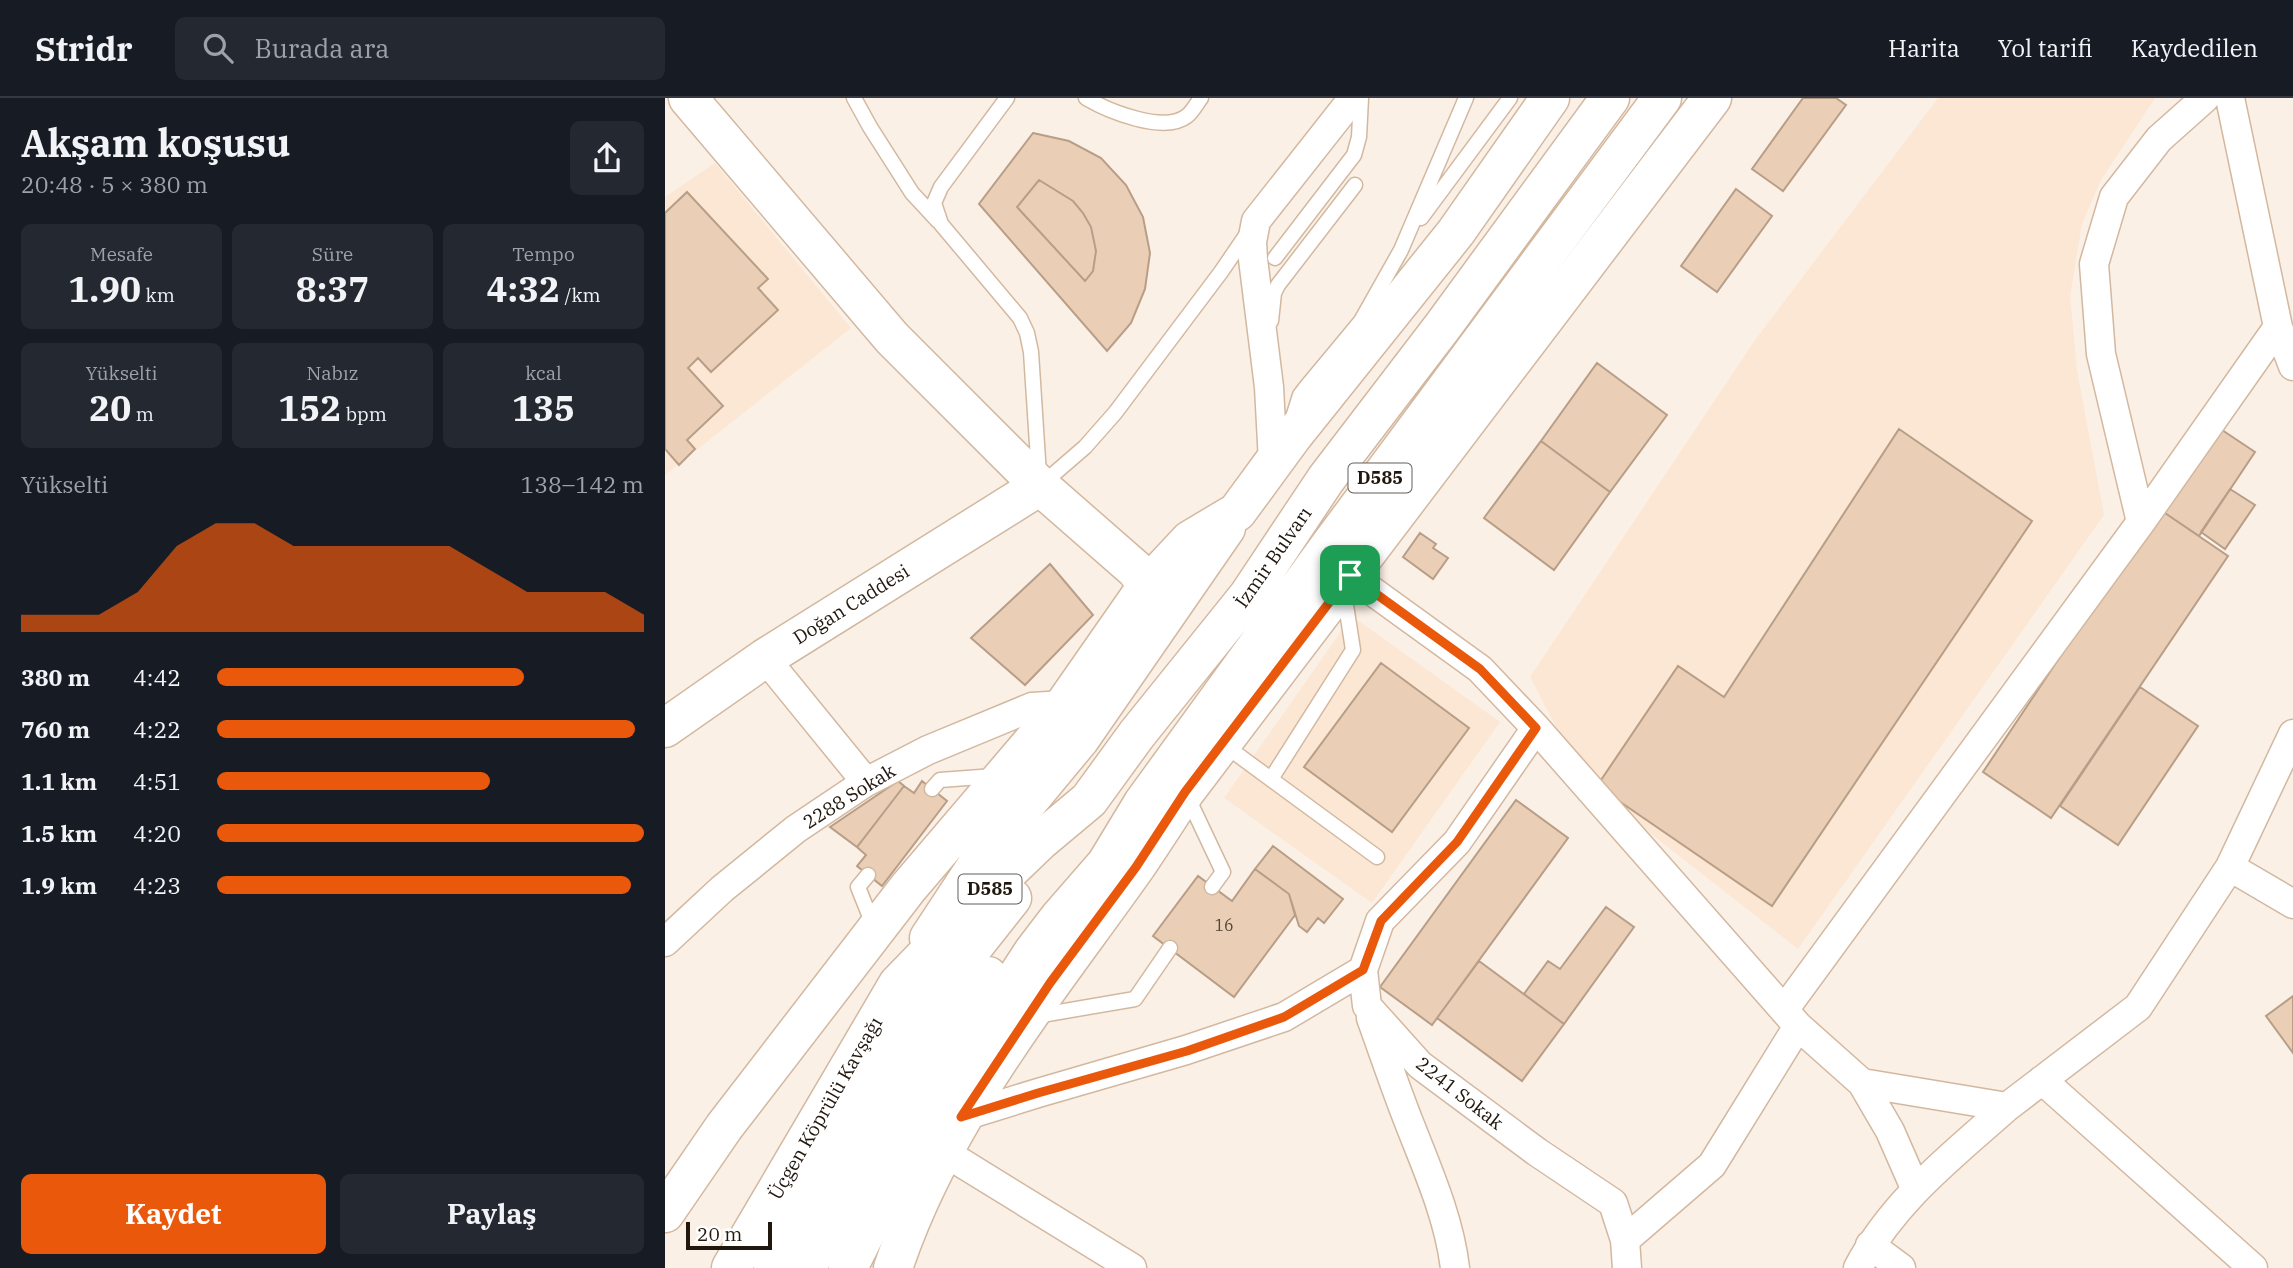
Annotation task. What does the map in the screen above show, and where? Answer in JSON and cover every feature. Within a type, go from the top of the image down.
[{"type":"main road","points":[[688,98],[893,338],[1040,486],[1136,570],[1147,586]]},
{"type":"main road","points":[[898,984],[983,856],[1080,739],[1237,512],[1456,232],[1550,98]]},
{"type":"main road","name":"İzmir Bulvarı","points":[[898,984],[991,888],[1040,841],[1089,800],[1137,734],[1248,596],[1326,479],[1443,326],[1610,98]]},
{"type":"main road","name":"İzmir Bulvarı","points":[[848,1268],[902,1160],[973,1042],[1033,952],[1106,864],[1165,806],[1339,533],[1662,98]]},
{"type":"main road","points":[[893,1268],[906,1230],[961,1117],[1165,806],[1222,744],[1712,98]]},
{"type":"main road","name":"Doğan Caddesi","points":[[665,728],[765,658],[1040,486]]},
{"type":"main road","points":[[669,1196],[908,888],[1064,705],[1147,586],[1190,540],[1237,512]]},
{"type":"main road","points":[[773,1268],[917,1018],[1089,800]]},
{"type":"main road","points":[[806,1268],[943,1036],[1025,926],[1063,880],[1120,828],[1165,806]]},
{"type":"main road","name":"Üçgen Köprülü Kavşağı","points":[[731,1268],[898,984]]},
{"type":"street","points":[[1283,450],[1269,387],[1265,267],[1252,242],[1256,220],[1353,98]]},
{"type":"street","points":[[2141,522],[2101,354],[2094,264],[2114,197],[2159,139],[2205,98]]},
{"type":"street","points":[[2230,98],[2278,327],[2293,366]]},
{"type":"street","points":[[1625,1240],[1712,1165],[1791,1018],[2278,327]]},
{"type":"street","points":[[1347,580],[1480,669],[1536,728],[1791,1018],[1862,1083],[1891,1131],[1915,1188]]},
{"type":"street","points":[[765,658],[866,782]]},
{"type":"street","name":"2288 Sokak","points":[[665,942],[722,889],[796,829],[866,782],[928,750],[1032,707],[1064,705]]},
{"type":"street","points":[[1455,1268],[1452,1239],[1367,1006],[1363,970],[1381,921],[1457,842],[1536,728]]},
{"type":"street","points":[[1901,1268],[1864,1257],[1915,1188],[2007,1107],[2138,1007],[2229,867],[2293,734]]},
{"type":"street","points":[[2229,867],[2293,904]]},
{"type":"street","points":[[961,1117],[1187,1051],[1284,1017],[1363,970]]},
{"type":"street","name":"2241 Sokak","points":[[1367,1006],[1420,1065],[1537,1152],[1613,1203],[1625,1240],[1627,1268]]},
{"type":"street","points":[[2042,1080],[2253,1268]]},
{"type":"street","points":[[1862,1083],[2007,1107]]},
{"type":"street","points":[[944,1152],[1132,1268]]},
{"type":"lane","points":[[854,98],[912,193],[1020,317],[1031,352],[1040,486]]},
{"type":"lane","points":[[941,224],[934,203],[936,195],[1007,98]]},
{"type":"lane","points":[[1086,98],[1102,108],[1121,114],[1158,121],[1176,121],[1187,116],[1201,98]]},
{"type":"lane","points":[[1221,272],[1242,263],[1249,267],[1265,267],[1287,242],[1354,155],[1359,137],[1361,98]]},
{"type":"lane","points":[[1283,450],[1300,395],[1361,321],[1403,244],[1466,98]]},
{"type":"lane","points":[[1403,244],[1449,177],[1510,98]]},
{"type":"lane","points":[[1269,387],[1274,293],[1351,191]]},
{"type":"lane","points":[[1040,486],[1085,447],[1115,413],[1221,272],[1256,220]]},
{"type":"lane","points":[[1271,779],[1353,650],[1347,580]]},
{"type":"lane","points":[[1222,744],[1377,857]]},
{"type":"lane","points":[[932,789],[940,780],[1003,776]]},
{"type":"lane","points":[[1165,806],[1223,872],[1212,887]]},
{"type":"lane","points":[[868,875],[858,887],[875,930]]},
{"type":"lane","points":[[1028,1017],[1135,999],[1170,948]]},
{"type":"shaded area","points":[[1938,98],[2155,98],[2101,180],[2082,224],[2070,296],[2077,370],[2104,515],[1798,949],[1585,782],[1530,677],[1755,340]]},
{"type":"shaded area","points":[[715,163],[851,328],[665,475],[665,197]]},
{"type":"shaded area","points":[[1352,616],[1500,722],[1372,903],[1224,798]]},
{"type":"building","points":[[1803,98],[1836,98],[1846,105],[1783,191],[1752,169]]},
{"type":"building","points":[[1033,133],[1069,141],[1101,158],[1126,185],[1143,217],[1150,253],[1145,289],[1131,323],[1107,351],[979,204]]},
{"type":"building","points":[[1039,180],[1073,201],[1091,227],[1096,251],[1093,271],[1085,281],[1017,207]]},
{"type":"building","points":[[1736,189],[1772,216],[1717,292],[1681,266]]},
{"type":"building","points":[[687,192],[768,279],[758,288],[778,310],[711,372],[698,358],[688,368],[723,406],[687,440],[695,449],[679,465],[665,449],[665,213]]},
{"type":"building","points":[[1597,363],[1667,415],[1610,492],[1541,441]]},
{"type":"building","points":[[2216,426],[2255,452],[2199,536],[2159,509]]},
{"type":"building","points":[[1899,429],[2032,521],[1772,906],[1597,786],[1678,666],[1724,697]]},
{"type":"building","points":[[1541,441],[1610,492],[1554,570],[1484,518]]},
{"type":"building","points":[[2230,489],[2255,505],[2225,549],[2201,532]]},
{"type":"building","points":[[2159,509],[2228,556],[2051,818],[1983,772]]},
{"type":"building","points":[[1420,533],[1436,544],[1433,548],[1448,558],[1433,579],[1403,557]]},
{"type":"building","points":[[1050,564],[1093,615],[1025,685],[971,638]]},
{"type":"building","points":[[1381,663],[1469,728],[1392,832],[1304,767]]},
{"type":"building","points":[[2140,687],[2198,726],[2118,845],[2060,806]]},
{"type":"building","points":[[898,781],[904,786],[857,847],[830,827]]},
{"type":"building","points":[[922,781],[947,801],[882,886],[857,866],[866,855],[857,847],[904,786],[914,793]]},
{"type":"building","points":[[1516,800],[1568,838],[1432,1025],[1380,987]]},
{"type":"building","points":[[1273,846],[1343,899],[1324,923],[1318,918],[1307,932],[1299,926],[1289,894],[1255,869]]},
{"type":"building","points":[[1255,869],[1289,894],[1295,915],[1234,997],[1153,936],[1198,876],[1232,901]]},
{"type":"building","points":[[1606,907],[1634,927],[1564,1024],[1524,994],[1548,961],[1560,969]]},
{"type":"building","points":[[1479,961],[1564,1024],[1522,1081],[1437,1018]]},
{"type":"building","points":[[2293,996],[2293,1053],[2266,1016]]},
{"type":"route","points":[[1350,575],[1480,669],[1536,728],[1457,842],[1381,921],[1363,970],[1284,1017],[1187,1051],[961,1117],[1050,983],[1136,867],[1185,792],[1350,575]]}]
